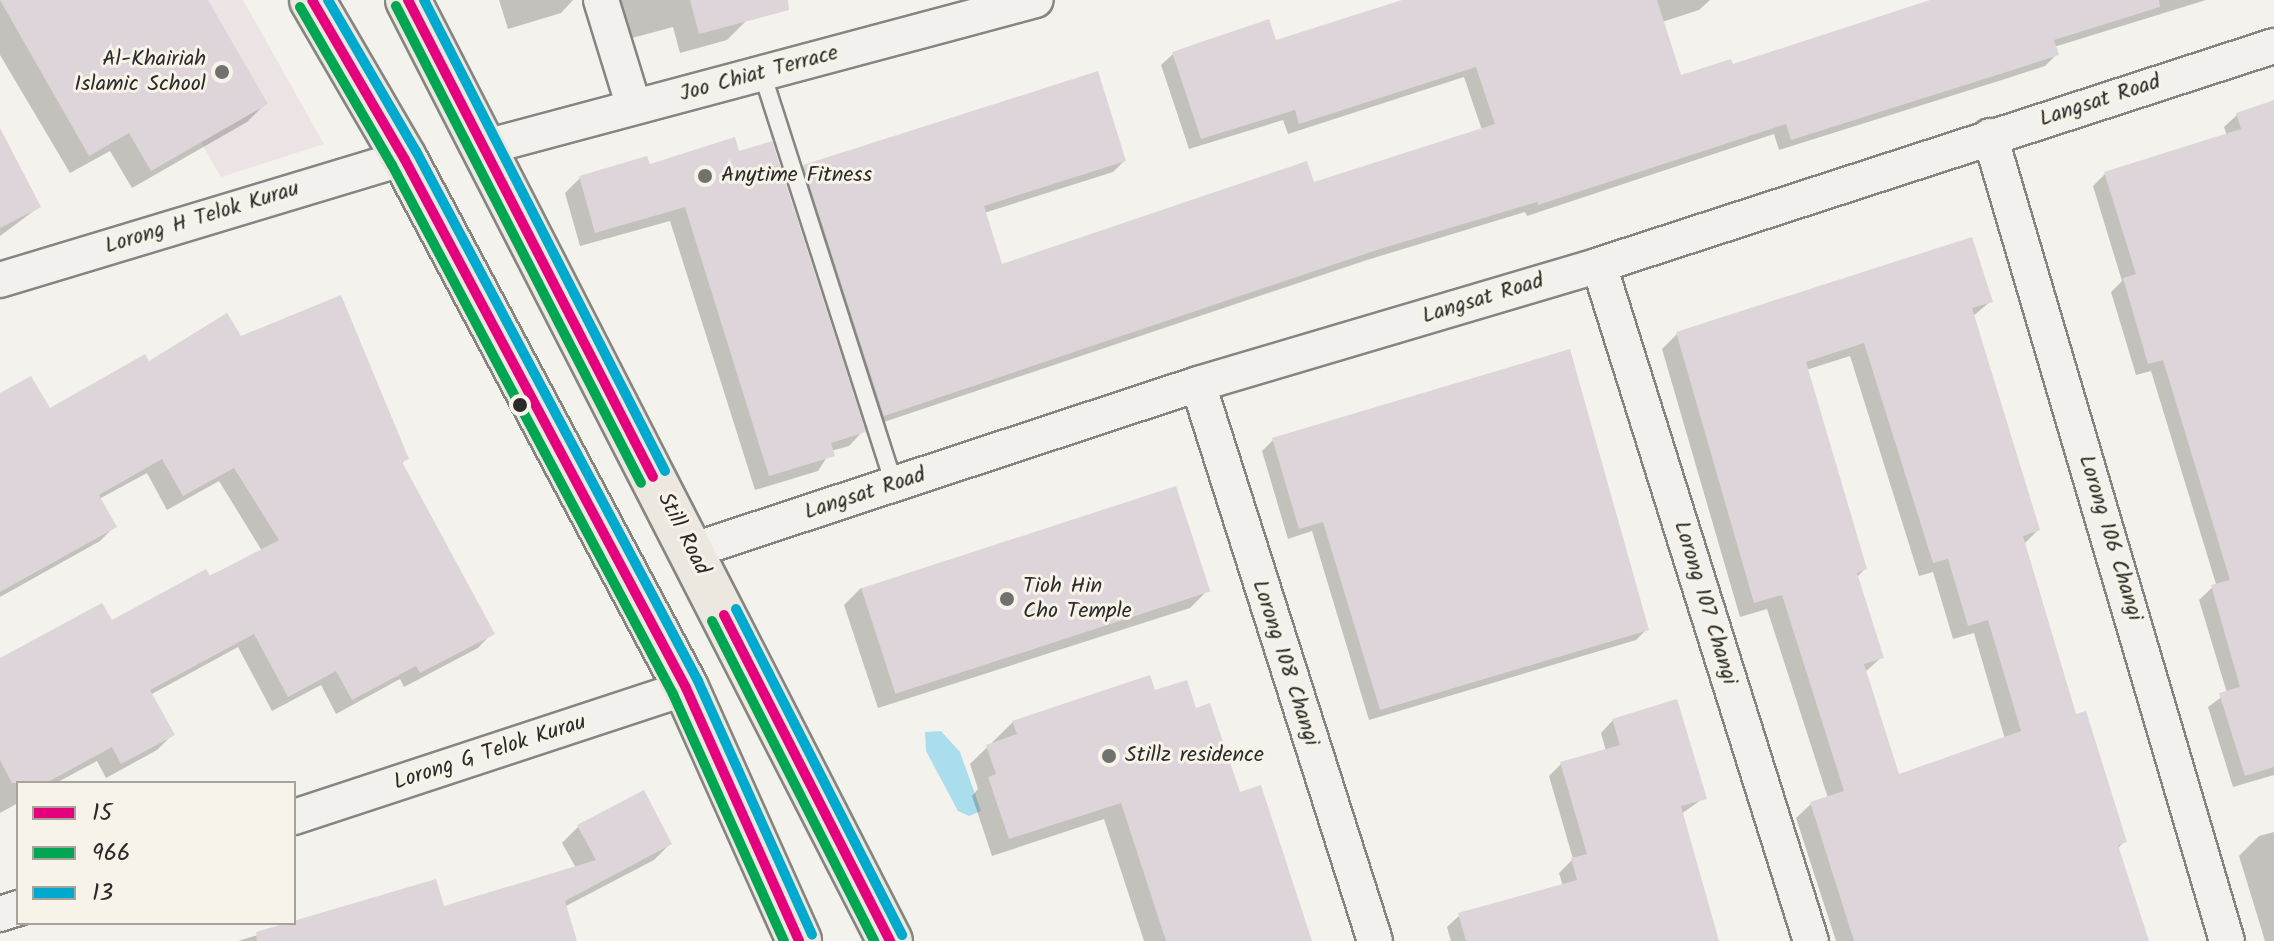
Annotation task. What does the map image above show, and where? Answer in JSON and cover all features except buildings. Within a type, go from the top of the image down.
[{"type":"highway","points":[[312,0],[404,158],[686,688],[799,941]]},
{"type":"highway","name":"Still Road","points":[[408,0],[890,941]]},
{"type":"street","points":[[601,0],[634,107]]},
{"type":"street","name":"Joo Chiat Terrace","points":[[482,148],[1036,0]]},
{"type":"street","name":"Langsat Road","points":[[691,551],[1198,384],[1599,265],[2274,46]]},
{"type":"street","name":"Lorong 106 Changi","points":[[1990,136],[2227,941]]},
{"type":"street","name":"Lorong H Telok Kurau","points":[[0,280],[404,158]]},
{"type":"street","name":"Lorong 107 Changi","points":[[1599,265],[1811,941]]},
{"type":"street","name":"Lorong 108 Changi","points":[[1198,384],[1375,941]]},
{"type":"street","name":"Lorong G Telok Kurau","points":[[296,816],[686,688]]},
{"type":"lane","points":[[762,73],[894,484]]},
{"type":"shaded area","name":"Al-Khairiah Islamic School","points":[[119,0],[243,0],[324,144],[221,177]]},
{"type":"water","points":[[941,731],[960,752],[981,811],[969,816],[958,811],[926,751],[925,732]]},
{"type":"transit line","name":"15","points":[[312,0],[404,158],[686,688],[799,941]]},
{"type":"transit line","name":"13","points":[[328,0],[416,151],[698,681],[812,935]]},
{"type":"transit line","name":"15","points":[[408,0],[653,477]]},
{"type":"transit line","name":"13","points":[[424,0],[665,471]]},
{"type":"transit line","name":"966","points":[[396,6],[641,483]]},
{"type":"transit line","name":"966","points":[[300,7],[392,165],[673,694],[784,941]]},
{"type":"transit line","name":"13","points":[[736,609],[902,935]]},
{"type":"transit line","name":"15","points":[[724,615],[890,941]]},
{"type":"transit line","name":"966","points":[[712,621],[874,941]]},
{"type":"place","name":"Al-Khairiah Islamic School","points":[[222,72]]},
{"type":"place","name":"Anytime Fitness","points":[[705,176]]},
{"type":"place","name":"Tioh Hin Cho Temple","points":[[1007,599]]},
{"type":"place","name":"Stillz residence","points":[[1109,756]]}]
